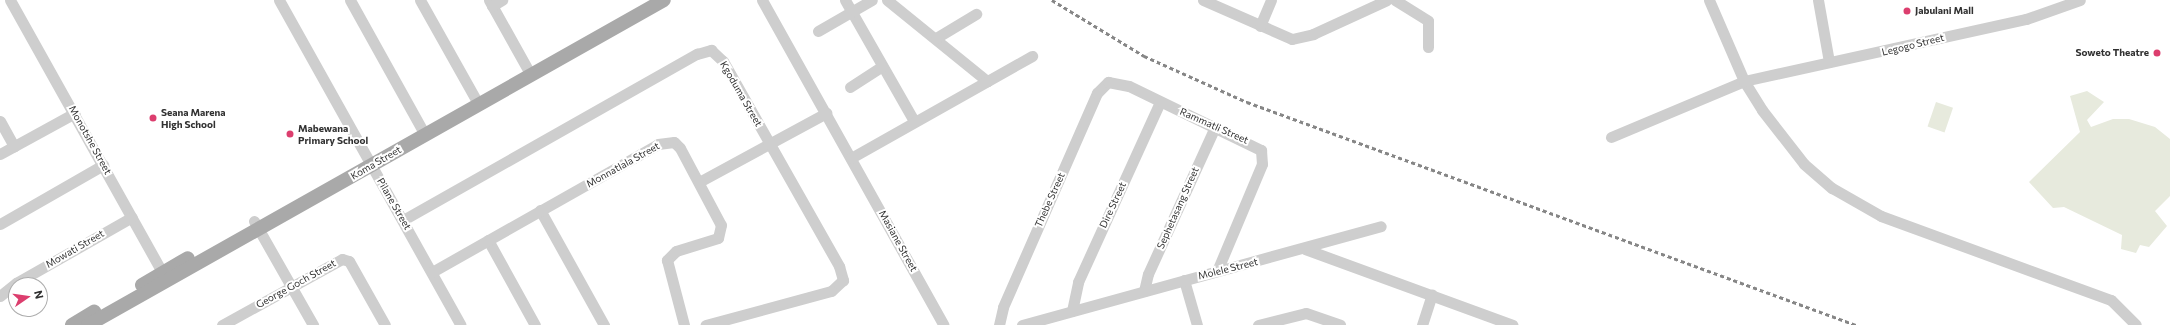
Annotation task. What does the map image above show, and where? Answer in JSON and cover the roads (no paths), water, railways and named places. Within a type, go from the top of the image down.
[{"type":"main road","name":"Koma Street","points":[[72,325],[165,276],[477,101],[646,0]]},
{"type":"main road","name":"Koma Street","points":[[529,71],[664,0]]},
{"type":"main road","name":"Koma Street","points":[[88,325],[165,276]]},
{"type":"street","name":"Monotshe Street","points":[[10,0],[75,113],[165,276]]},
{"type":"street","name":"Pilane Street","points":[[279,0],[461,325]]},
{"type":"street","points":[[350,0],[423,131]]},
{"type":"street","points":[[420,0],[477,101]]},
{"type":"street","points":[[502,0],[490,3],[529,71]]},
{"type":"street","name":"Masiane Street","points":[[762,0],[944,325]]},
{"type":"street","points":[[845,0],[914,121]]},
{"type":"street","points":[[818,31],[872,0]]},
{"type":"street","points":[[887,0],[936,38],[987,81]]},
{"type":"street","points":[[1203,0],[1260,26],[1298,39],[1387,0]]},
{"type":"street","points":[[1260,26],[1271,0]]},
{"type":"street","points":[[1395,0],[1428,21],[1428,47]]},
{"type":"street","points":[[1710,0],[1744,81],[1762,110],[1804,164],[1847,199],[1881,216],[2111,300],[2136,325]]},
{"type":"street","points":[[1818,0],[1829,62]]},
{"type":"street","name":"Legogo Street","points":[[1611,137],[1744,81],[2026,19],[2080,0]]},
{"type":"street","points":[[936,38],[976,14]]},
{"type":"street","name":"Kgoduma Street","points":[[403,220],[707,50],[715,52],[723,61],[839,266],[842,282],[831,291],[706,325]]},
{"type":"street","points":[[851,158],[914,121],[1032,56]]},
{"type":"street","points":[[850,87],[882,66]]},
{"type":"street","name":"Rammatli Street","points":[[1112,81],[1258,147],[1264,157],[1217,271]]},
{"type":"street","name":"Thebe Street","points":[[999,325],[1003,307],[1097,93],[1112,81]]},
{"type":"street","name":"Dire Street","points":[[1072,311],[1078,282],[1160,102]]},
{"type":"street","points":[[0,154],[75,113]]},
{"type":"street","points":[[699,182],[826,113]]},
{"type":"street","points":[[0,121],[14,146]]},
{"type":"street","name":"Sephetasang Street","points":[[1144,291],[1148,274],[1215,127]]},
{"type":"street","name":"Monnatlala Street","points":[[432,272],[540,210],[664,142],[677,144],[720,218],[722,229],[714,240],[676,251],[667,260],[684,325]]},
{"type":"street","points":[[0,224],[103,165]]},
{"type":"street","points":[[540,210],[604,325]]},
{"type":"street","name":"Mowati Street","points":[[0,296],[16,283],[132,217]]},
{"type":"street","points":[[257,225],[313,325]]},
{"type":"street","name":"Molele Street","points":[[1022,325],[1217,271],[1305,249],[1381,226]]},
{"type":"street","points":[[488,240],[535,325]]},
{"type":"street","points":[[1305,249],[1514,325]]},
{"type":"street","name":"George Goch Street","points":[[222,325],[238,321],[291,286],[336,260],[345,259],[385,325]]},
{"type":"street","points":[[1184,280],[1197,325]]},
{"type":"street","points":[[1422,325],[1432,295]]},
{"type":"street","points":[[1258,325],[1306,314],[1340,325]]},
{"type":"railway","points":[[1052,0],[1144,56],[1247,102],[1856,325]]},
{"type":"place","name":"Jabulani Mall","points":[[1907,11]]},
{"type":"place","name":"Soweto Theatre","points":[[2157,53]]},
{"type":"place","name":"Seana Marena High School","points":[[153,118]]},
{"type":"place","name":"Mabewana Primary School","points":[[290,134]]}]
